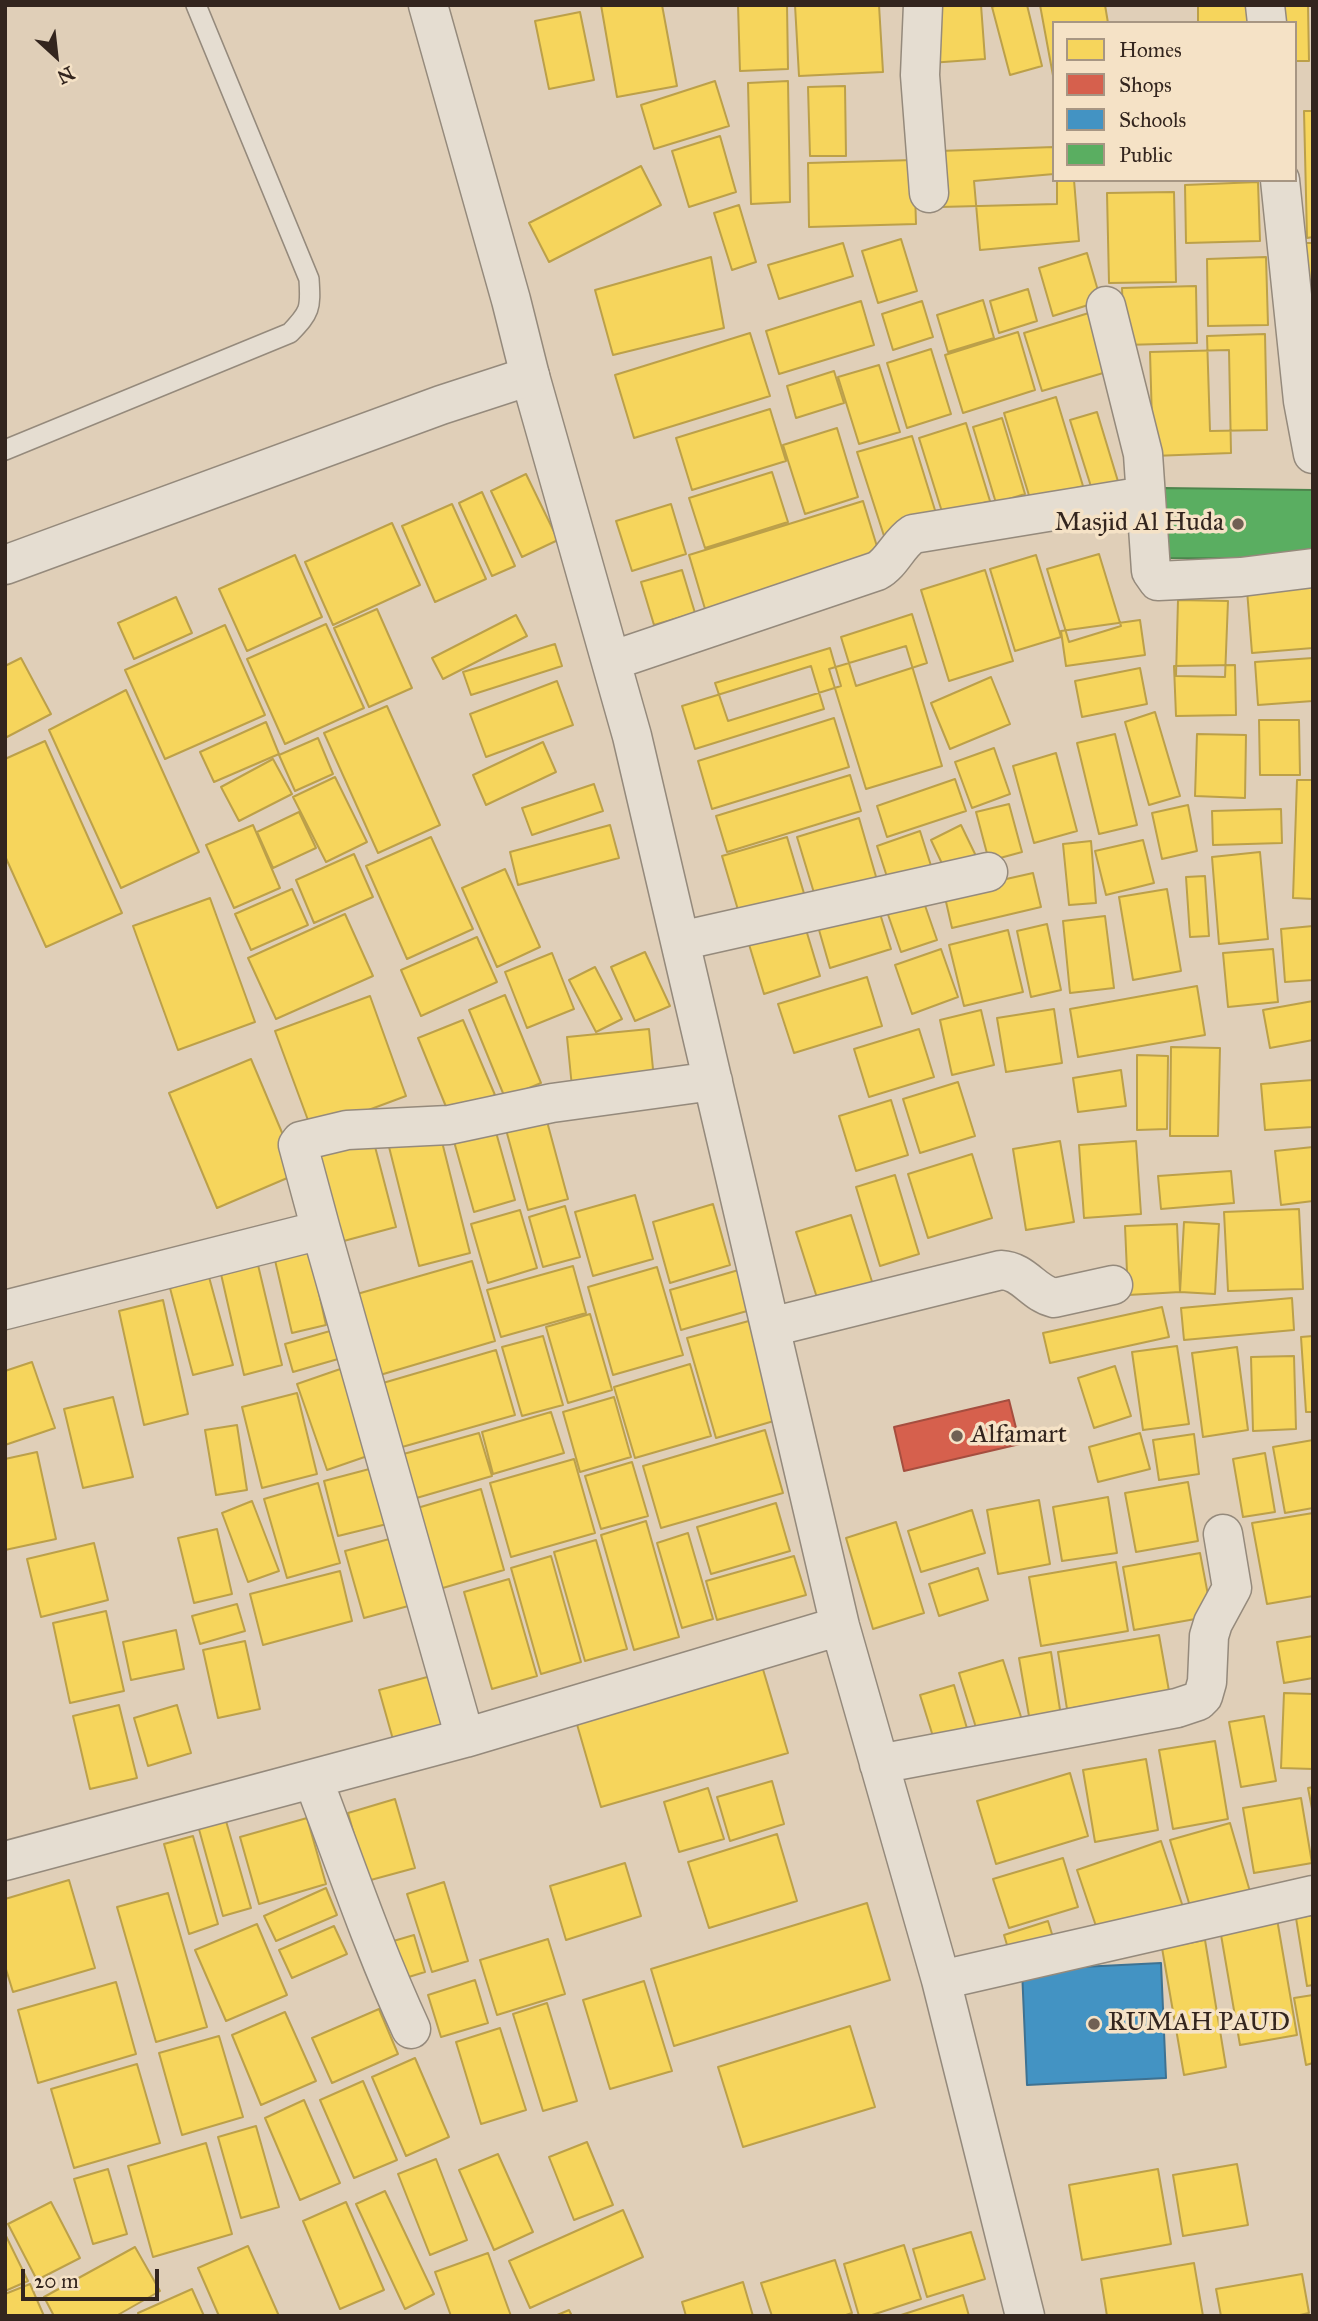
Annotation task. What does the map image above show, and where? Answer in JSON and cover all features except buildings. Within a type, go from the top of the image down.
[{"type":"street","points":[[428,5],[632,736],[840,1626],[941,1980],[1024,2316]]},
{"type":"street","points":[[923,5],[920,75],[929,194]]},
{"type":"street","points":[[1280,182],[1303,401],[1313,454]]},
{"type":"street","points":[[1106,306],[1143,453],[1151,571],[1158,581],[1241,577],[1313,568]]},
{"type":"street","points":[[5,565],[441,405],[530,376]]},
{"type":"street","points":[[611,661],[877,571],[886,565],[900,545],[913,534],[1145,496]]},
{"type":"street","points":[[680,941],[988,872]]},
{"type":"street","points":[[465,1738],[321,1230],[299,1142],[347,1130],[449,1125],[552,1103],[713,1081]]},
{"type":"street","points":[[5,1310],[321,1230]]},
{"type":"street","points":[[771,1327],[1001,1270],[1016,1273],[1047,1297],[1054,1298],[1113,1285]]},
{"type":"street","points":[[879,1764],[1177,1708],[1198,1701],[1203,1696],[1207,1682],[1209,1636],[1213,1622],[1232,1588],[1223,1534]]},
{"type":"street","points":[[5,1861],[465,1738],[840,1626]]},
{"type":"street","points":[[313,1779],[373,1945],[411,2029]]},
{"type":"street","points":[[941,1980],[1313,1895]]},
{"type":"lane","points":[[5,450],[290,333],[304,318],[311,304],[309,279],[196,5]]},
{"type":"place","name":"Masjid Al Huda","points":[[1238,524]]},
{"type":"place","name":"Alfamart","points":[[957,1436]]},
{"type":"place","name":"RUMAH PAUD","points":[[1094,2024]]}]
